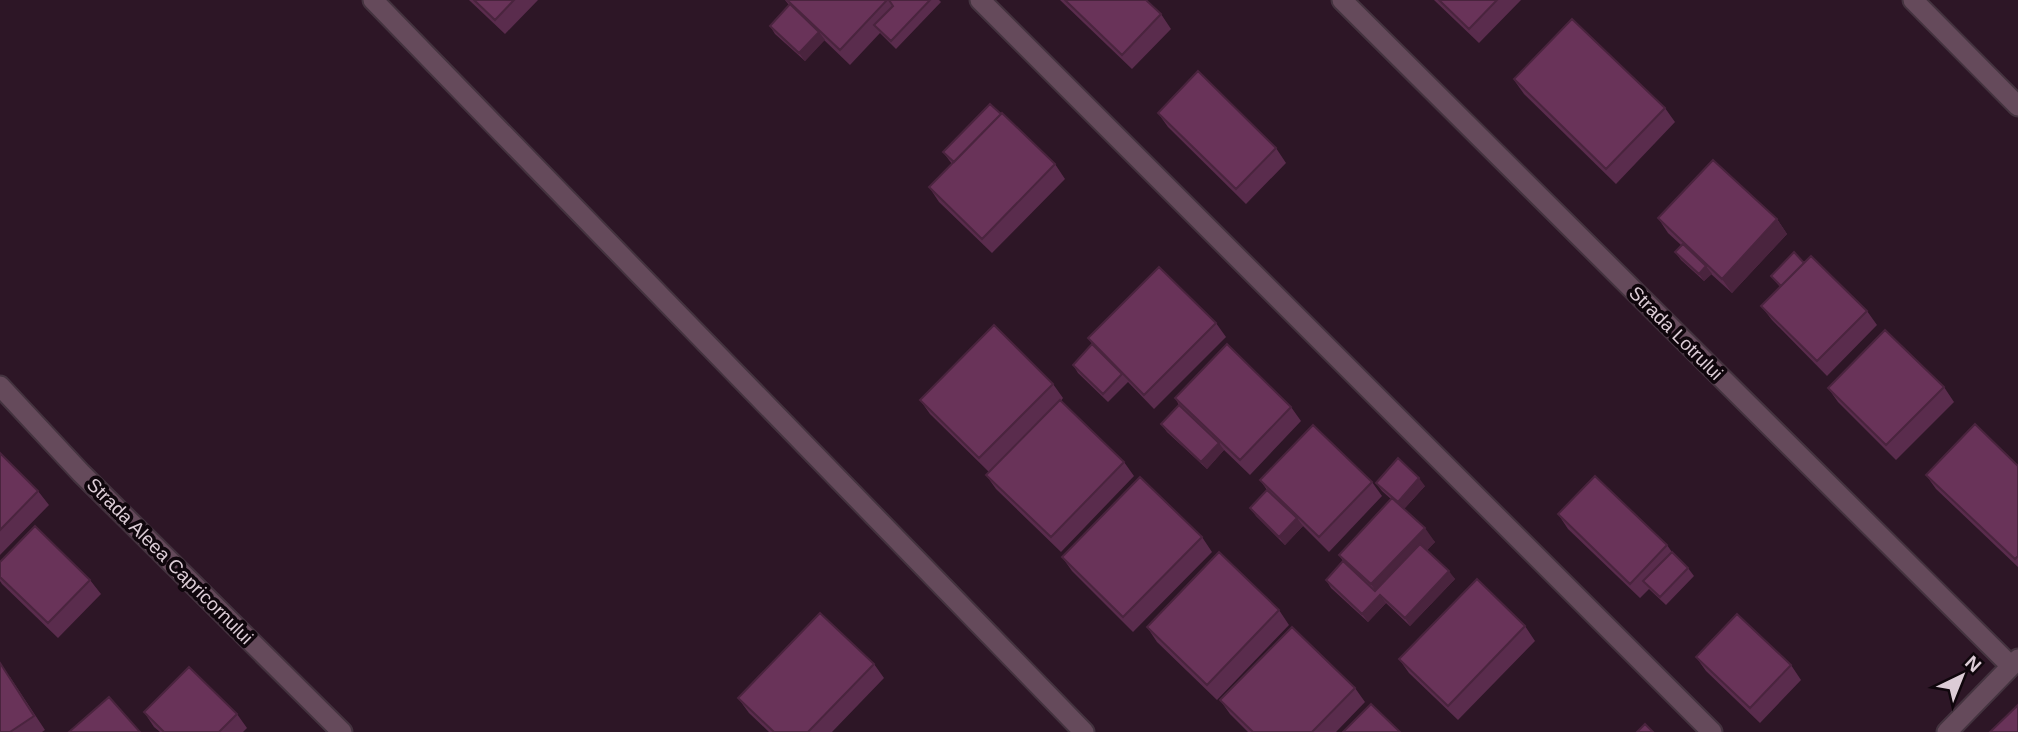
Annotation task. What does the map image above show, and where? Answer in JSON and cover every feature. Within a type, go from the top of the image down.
[{"type":"street","points":[[373,0],[1084,732]]},
{"type":"street","points":[[980,0],[1712,732]]},
{"type":"street","name":"Strada Lotrului","points":[[1342,0],[2014,662]]},
{"type":"street","points":[[1913,0],[2018,106]]},
{"type":"street","name":"Strada Aleea Capricornului","points":[[0,386],[81,473],[342,732]]},
{"type":"street","points":[[1947,732],[2014,662]]},
{"type":"building","points":[[474,0],[514,0],[495,20]]},
{"type":"building","points":[[787,0],[887,0],[840,50]]},
{"type":"building","points":[[889,0],[930,0],[891,41],[874,25],[893,6]]},
{"type":"building","points":[[1065,0],[1146,0],[1161,14],[1122,55]]},
{"type":"building","points":[[1439,0],[1497,0],[1469,29]]},
{"type":"building","points":[[790,4],[819,32],[799,53],[770,26]]},
{"type":"building","points":[[1572,19],[1665,108],[1606,169],[1514,79]]},
{"type":"building","points":[[1198,71],[1276,148],[1236,189],[1158,113]]},
{"type":"building","points":[[990,104],[1001,114],[954,162],[943,152]]},
{"type":"building","points":[[1002,113],[1055,164],[982,239],[929,187]]},
{"type":"building","points":[[1713,160],[1777,219],[1722,279],[1658,218]]},
{"type":"building","points":[[1683,244],[1706,266],[1699,274],[1675,252]]},
{"type":"building","points":[[1794,252],[1804,263],[1781,286],[1771,276]]},
{"type":"building","points":[[1811,256],[1867,311],[1817,361],[1761,306]]},
{"type":"building","points":[[1159,267],[1216,323],[1144,395],[1088,338]]},
{"type":"building","points":[[994,325],[1053,384],[979,458],[920,400]]},
{"type":"building","points":[[1885,330],[1944,387],[1886,445],[1828,388]]},
{"type":"building","points":[[1092,344],[1122,374],[1103,394],[1073,365]]},
{"type":"building","points":[[1227,344],[1291,407],[1240,460],[1175,398]]},
{"type":"building","points":[[1060,400],[1124,462],[1051,537],[986,475]]},
{"type":"building","points":[[1179,405],[1219,443],[1201,462],[1161,424]]},
{"type":"building","points":[[1975,424],[2018,466],[2018,556],[2015,559],[1926,475]]},
{"type":"building","points":[[1313,425],[1372,482],[1319,537],[1260,480]]},
{"type":"building","points":[[0,453],[38,491],[0,530]]},
{"type":"building","points":[[1398,458],[1419,478],[1398,502],[1376,483]]},
{"type":"building","points":[[1595,476],[1667,545],[1630,584],[1558,514]]},
{"type":"building","points":[[1140,477],[1202,537],[1123,617],[1062,557]]},
{"type":"building","points":[[1267,490],[1297,518],[1279,537],[1250,508]]},
{"type":"building","points":[[1392,498],[1425,528],[1371,584],[1339,555]]},
{"type":"building","points":[[35,526],[90,580],[48,623],[0,577],[0,562]]},
{"type":"building","points":[[1420,544],[1449,571],[1405,618],[1380,595],[1362,614],[1326,580],[1343,561],[1375,591]]},
{"type":"building","points":[[1219,552],[1279,610],[1207,685],[1147,627]]},
{"type":"building","points":[[1672,552],[1688,568],[1660,597],[1643,581]]},
{"type":"building","points":[[1477,579],[1525,626],[1448,706],[1399,659]]},
{"type":"building","points":[[820,613],[874,664],[808,732],[774,732],[738,698]]},
{"type":"building","points":[[1737,614],[1791,665],[1750,708],[1696,657]]},
{"type":"building","points":[[1292,627],[1355,688],[1312,732],[1253,732],[1220,700]]},
{"type":"building","points":[[0,663],[34,716],[10,732],[0,732]]},
{"type":"building","points":[[189,667],[237,714],[219,732],[164,732],[144,712]]},
{"type":"building","points":[[109,697],[140,732],[69,732]]},
{"type":"building","points":[[1371,704],[1400,732],[1343,732]]},
{"type":"building","points":[[2018,705],[2018,732],[1990,732]]},
{"type":"building","points":[[1645,724],[1653,732],[1637,732]]}]
